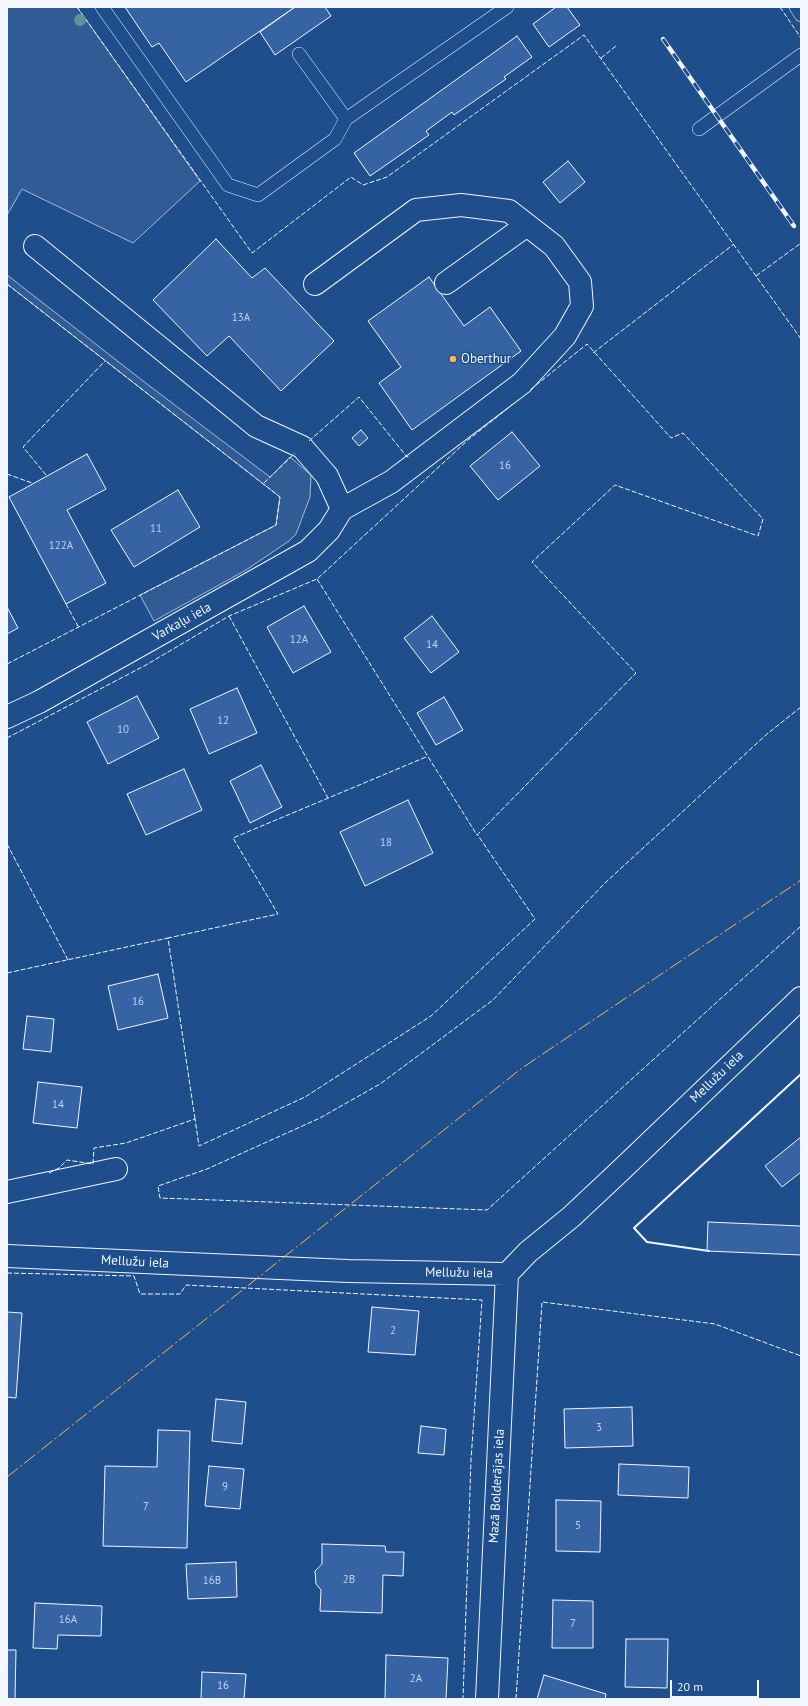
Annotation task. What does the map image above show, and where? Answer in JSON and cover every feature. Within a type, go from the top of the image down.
[{"type":"street","points":[[35,246],[256,426],[302,447],[327,476],[342,509],[391,482],[522,383],[564,336],[582,306],[580,282],[554,246],[509,211],[461,205],[416,210],[315,284]]},
{"type":"street","points":[[446,283],[527,225]]},
{"type":"street","name":"Varkaļu iela","points":[[7,717],[39,702],[308,551],[329,530],[342,509]]},
{"type":"street","name":"Mellužu iela","points":[[7,1256],[348,1272],[507,1274],[528,1252],[618,1174],[801,998]]},
{"type":"street","points":[[7,1192],[116,1169]]},
{"type":"street","name":"Mazā Bolderājas iela","points":[[487,1699],[507,1274]]},
{"type":"lane","points":[[102,7],[228,185],[258,195],[335,139],[346,119],[507,7]]},
{"type":"lane","points":[[796,7],[801,15]]},
{"type":"lane","points":[[298,54],[346,119]]},
{"type":"lane","points":[[699,129],[801,55]]},
{"type":"shaded area","points":[[7,7],[77,7],[200,181],[133,243],[22,189],[7,215]]},
{"type":"shaded area","points":[[7,275],[270,477],[290,457],[311,475],[310,497],[296,534],[289,541],[246,570],[154,621],[140,595],[276,525],[280,497],[7,284]]},
{"type":"building","points":[[125,7],[295,7],[186,82],[159,43],[152,47]]},
{"type":"building","points":[[295,7],[325,7],[331,16],[275,55],[260,32]]},
{"type":"building","points":[[556,7],[567,7],[580,25],[549,47],[533,24]]},
{"type":"building","points":[[517,36],[532,57],[504,77],[506,79],[454,115],[452,112],[426,131],[429,135],[370,176],[354,153]]},
{"type":"building","points":[[568,161],[585,182],[560,203],[543,182]]},
{"type":"building","points":[[216,239],[252,278],[265,268],[334,341],[281,391],[229,336],[207,356],[153,300]]},
{"type":"building","name":"Oberthur","points":[[429,277],[464,326],[490,307],[521,351],[412,430],[379,383],[401,367],[368,321]]},
{"type":"building","points":[[361,430],[368,438],[359,446],[352,438]]},
{"type":"building","points":[[512,432],[540,466],[498,500],[470,466]]},
{"type":"building","points":[[87,454],[106,489],[67,510],[106,583],[66,604],[9,497]]},
{"type":"building","points":[[178,490],[200,527],[134,567],[111,530]]},
{"type":"building","points":[[304,606],[331,652],[293,673],[267,627]]},
{"type":"building","points":[[7,607],[18,628],[7,634]]},
{"type":"building","points":[[432,616],[459,652],[431,673],[404,638]]},
{"type":"building","points":[[237,688],[257,733],[209,754],[190,709]]},
{"type":"building","points":[[137,696],[159,738],[108,764],[87,722]]},
{"type":"building","points":[[444,697],[463,730],[436,745],[417,713]]},
{"type":"building","points":[[261,765],[282,807],[250,823],[230,781]]},
{"type":"building","points":[[184,769],[202,810],[146,835],[127,794]]},
{"type":"building","points":[[408,800],[433,853],[365,886],[340,832]]},
{"type":"building","points":[[158,974],[168,1018],[118,1030],[108,986]]},
{"type":"building","points":[[27,1016],[54,1019],[51,1052],[23,1049]]},
{"type":"building","points":[[38,1082],[82,1087],[77,1128],[33,1123]]},
{"type":"building","points":[[801,1137],[801,1172],[782,1187],[765,1166]]},
{"type":"building","points":[[708,1222],[801,1226],[801,1255],[707,1251]]},
{"type":"building","points":[[372,1307],[419,1311],[415,1355],[368,1352]]},
{"type":"building","points":[[7,1312],[22,1313],[16,1398],[7,1397]]},
{"type":"building","points":[[216,1399],[246,1402],[242,1444],[212,1441]]},
{"type":"building","points":[[632,1407],[633,1446],[565,1448],[564,1409]]},
{"type":"building","points":[[421,1426],[446,1429],[444,1455],[418,1453]]},
{"type":"building","points":[[158,1430],[190,1431],[187,1548],[103,1546],[105,1466],[157,1467]]},
{"type":"building","points":[[619,1464],[689,1467],[688,1498],[618,1495]]},
{"type":"building","points":[[209,1466],[244,1469],[240,1509],[205,1506]]},
{"type":"building","points":[[556,1500],[601,1501],[600,1552],[556,1551]]},
{"type":"building","points":[[322,1544],[385,1546],[386,1552],[404,1552],[403,1576],[383,1575],[382,1613],[320,1611],[321,1590],[316,1584],[315,1571],[322,1564]]},
{"type":"building","points":[[236,1562],[237,1597],[188,1599],[186,1564]]},
{"type":"building","points":[[553,1600],[593,1601],[593,1648],[552,1648]]},
{"type":"building","points":[[35,1603],[102,1606],[101,1636],[58,1635],[57,1649],[33,1648]]},
{"type":"building","points":[[626,1639],[668,1639],[667,1688],[625,1687]]},
{"type":"building","points":[[7,1650],[16,1650],[15,1699],[7,1699]]},
{"type":"building","points":[[386,1655],[448,1658],[446,1699],[385,1699]]},
{"type":"building","points":[[202,1672],[246,1674],[244,1699],[201,1699]]},
{"type":"building","points":[[544,1675],[606,1694],[605,1699],[537,1699]]},
{"type":"railway","points":[[663,39],[794,226]]},
{"type":"fence","points":[[77,7],[252,253],[351,177],[363,185],[387,177],[584,35],[801,339]]},
{"type":"fence","points":[[780,7],[801,38]]},
{"type":"fence","points":[[601,58],[616,46]]},
{"type":"fence","points":[[756,276],[801,243]]},
{"type":"fence","points":[[593,353],[734,244]]},
{"type":"fence","points":[[7,284],[280,497],[276,525],[7,664]]},
{"type":"fence","points":[[317,579],[477,835],[636,673],[532,562],[615,485],[758,536],[763,519],[683,433],[671,438],[587,344],[530,390]]},
{"type":"fence","points":[[46,475],[23,447],[105,361]]},
{"type":"fence","points":[[309,441],[359,397],[407,457],[409,456]]},
{"type":"fence","points":[[7,738],[146,665],[229,616],[317,579],[468,440],[513,404]]},
{"type":"fence","points":[[264,483],[295,453]]},
{"type":"fence","points":[[7,474],[32,483]]},
{"type":"fence","points":[[66,604],[79,628]]},
{"type":"fence","points":[[229,616],[328,798]]},
{"type":"fence","points":[[801,707],[767,734],[605,883],[493,1000],[380,1084],[320,1118],[207,1169],[158,1186],[160,1198],[487,1210],[801,926]]},
{"type":"fence","points":[[195,1119],[168,938],[278,914],[233,838],[426,757]]},
{"type":"fence","points":[[49,1173],[59,1168],[67,1160],[93,1164],[94,1148],[126,1143],[195,1119],[199,1146],[305,1097],[431,1016],[535,919],[477,834]]},
{"type":"fence","points":[[7,844],[68,960]]},
{"type":"fence","points":[[7,973],[168,938]]},
{"type":"fence","points":[[7,1273],[134,1276],[140,1294],[180,1294],[186,1285],[482,1300],[471,1460],[463,1699]]},
{"type":"fence","points":[[516,1699],[542,1302],[715,1324],[801,1356]]},
{"type":"wall","points":[[709,1251],[647,1242],[634,1228],[801,1074]]},
{"type":"power","points":[[7,1477],[522,1068],[801,880]]},
{"type":"place","name":"Oberthur","points":[[453,359]]}]
